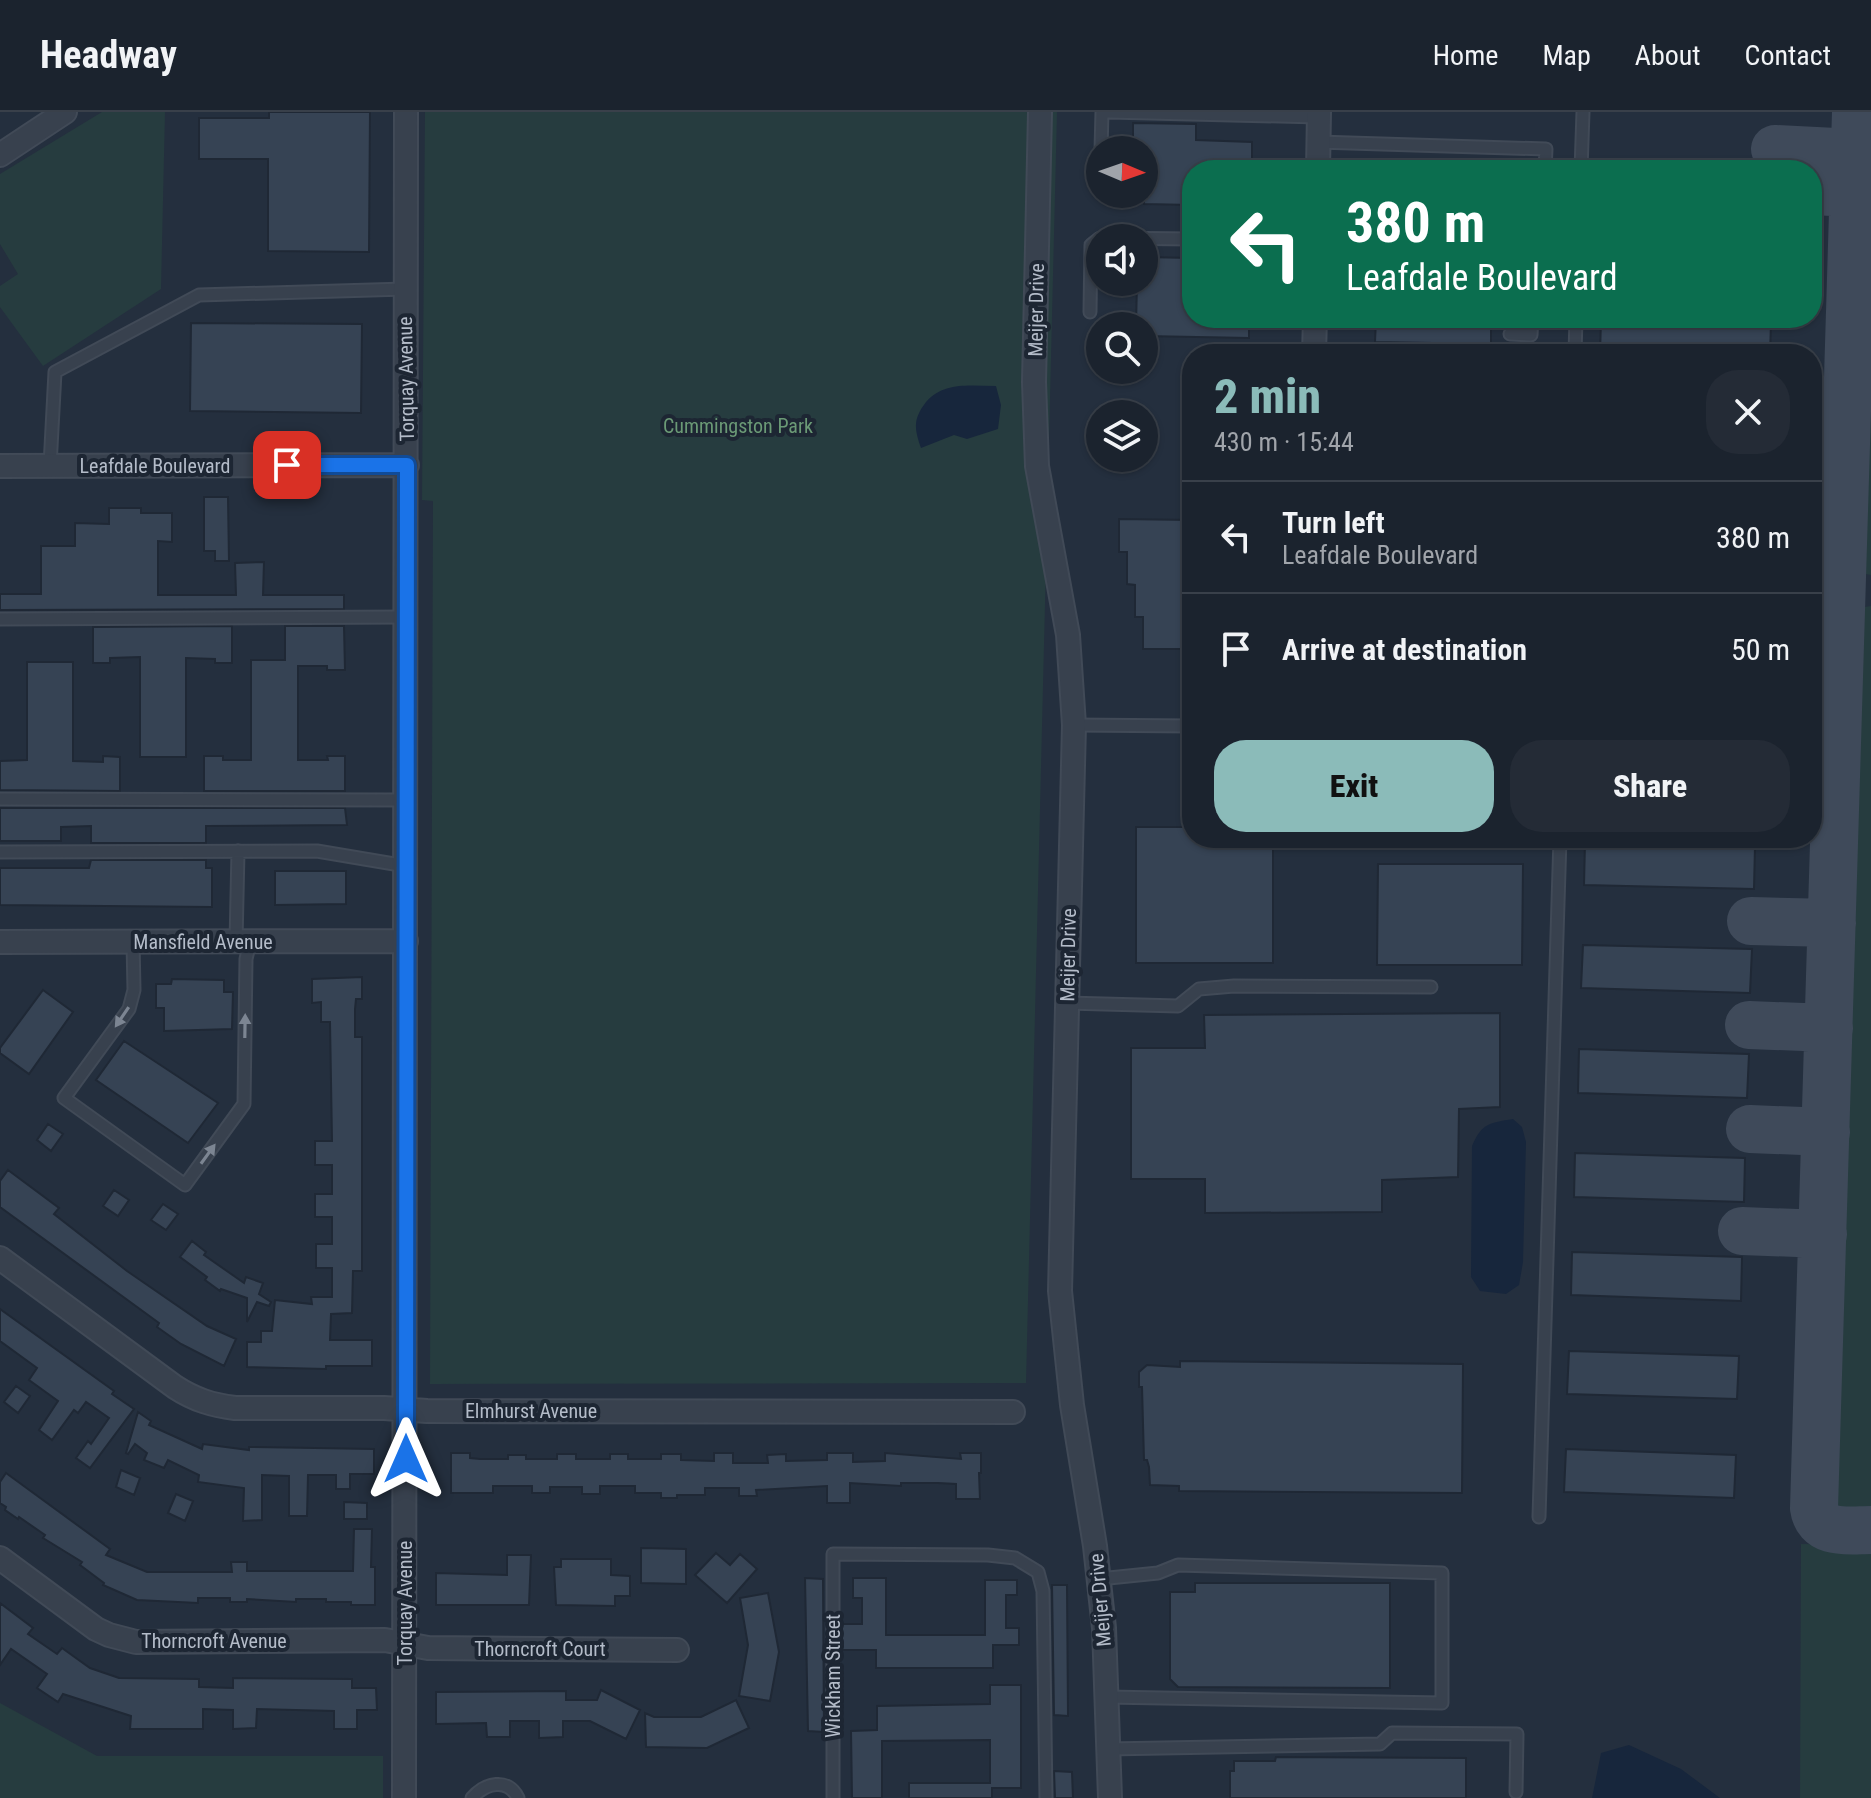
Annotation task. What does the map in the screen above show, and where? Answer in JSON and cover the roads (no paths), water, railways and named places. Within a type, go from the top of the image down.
[{"type":"street","points":[[0,155],[65,112]]},
{"type":"street","name":"Torquay Avenue","points":[[404,1798],[406,112]]},
{"type":"street","name":"Meijer Drive","points":[[1040,112],[1034,382],[1037,466],[1068,635],[1074,725],[1060,1291],[1072,1405],[1099,1579],[1110,1798]]},
{"type":"street","points":[[1318,160],[1319,114]]},
{"type":"street","name":"Leafdale Boulevard","points":[[0,466],[407,465]]},
{"type":"street","name":"Mansfield Avenue","points":[[0,942],[406,941]]},
{"type":"street","name":"Elmhurst Avenue","points":[[0,1258],[195,1400],[235,1408],[1013,1412]]},
{"type":"street","name":"Thorncroft Avenue","points":[[0,1558],[96,1629],[123,1640],[152,1643],[385,1640],[405,1644]]},
{"type":"street","name":"Thorncroft Court","points":[[405,1644],[428,1648],[677,1650]]},
{"type":"lane","points":[[1101,136],[1102,112]]},
{"type":"lane","points":[[1109,112],[1319,114]]},
{"type":"lane","points":[[1581,160],[1583,112]]},
{"type":"lane","points":[[1318,142],[1546,149],[1545,160]]},
{"type":"lane","points":[[1158,239],[1182,239]]},
{"type":"lane","points":[[50,466],[55,372],[199,295],[405,289]]},
{"type":"lane","points":[[1090,296],[1090,312]]},
{"type":"lane","points":[[1510,334],[1531,335],[1531,328]]},
{"type":"lane","points":[[0,619],[406,617]]},
{"type":"lane","points":[[1074,725],[1182,726]]},
{"type":"lane","points":[[0,799],[405,800]]},
{"type":"lane","points":[[1539,1517],[1560,848]]},
{"type":"lane","points":[[133,942],[134,990],[129,1009],[64,1098],[185,1185],[244,1104],[246,959],[238,851]]},
{"type":"lane","points":[[0,852],[317,851],[406,866]]},
{"type":"lane","points":[[1067,1003],[1178,1006],[1199,989],[1234,986],[1431,987]]},
{"type":"lane","name":"Wickham Street","points":[[833,1798],[833,1554],[988,1555],[1015,1558],[1038,1572],[1043,1591],[1046,1798]]},
{"type":"lane","points":[[1099,1579],[1158,1573],[1178,1565],[1442,1573],[1442,1703],[1107,1697]]},
{"type":"lane","points":[[1108,1749],[1380,1744],[1392,1733],[1517,1734],[1516,1792]]},
{"type":"lane","points":[[472,1798],[481,1789],[502,1784],[515,1790],[518,1798]]},
{"type":"water","points":[[958,386],[996,386],[1001,405],[998,429],[967,439],[954,435],[921,448],[917,419],[933,395]]},
{"type":"water","points":[[1513,1119],[1522,1127],[1526,1142],[1523,1262],[1519,1285],[1506,1294],[1480,1291],[1471,1277],[1472,1146],[1487,1125]]},
{"type":"water","points":[[1629,1745],[1681,1769],[1720,1798],[1592,1798],[1601,1753]]},
{"type":"park label","name":"Cummingston Park","points":[[738,426]]}]
